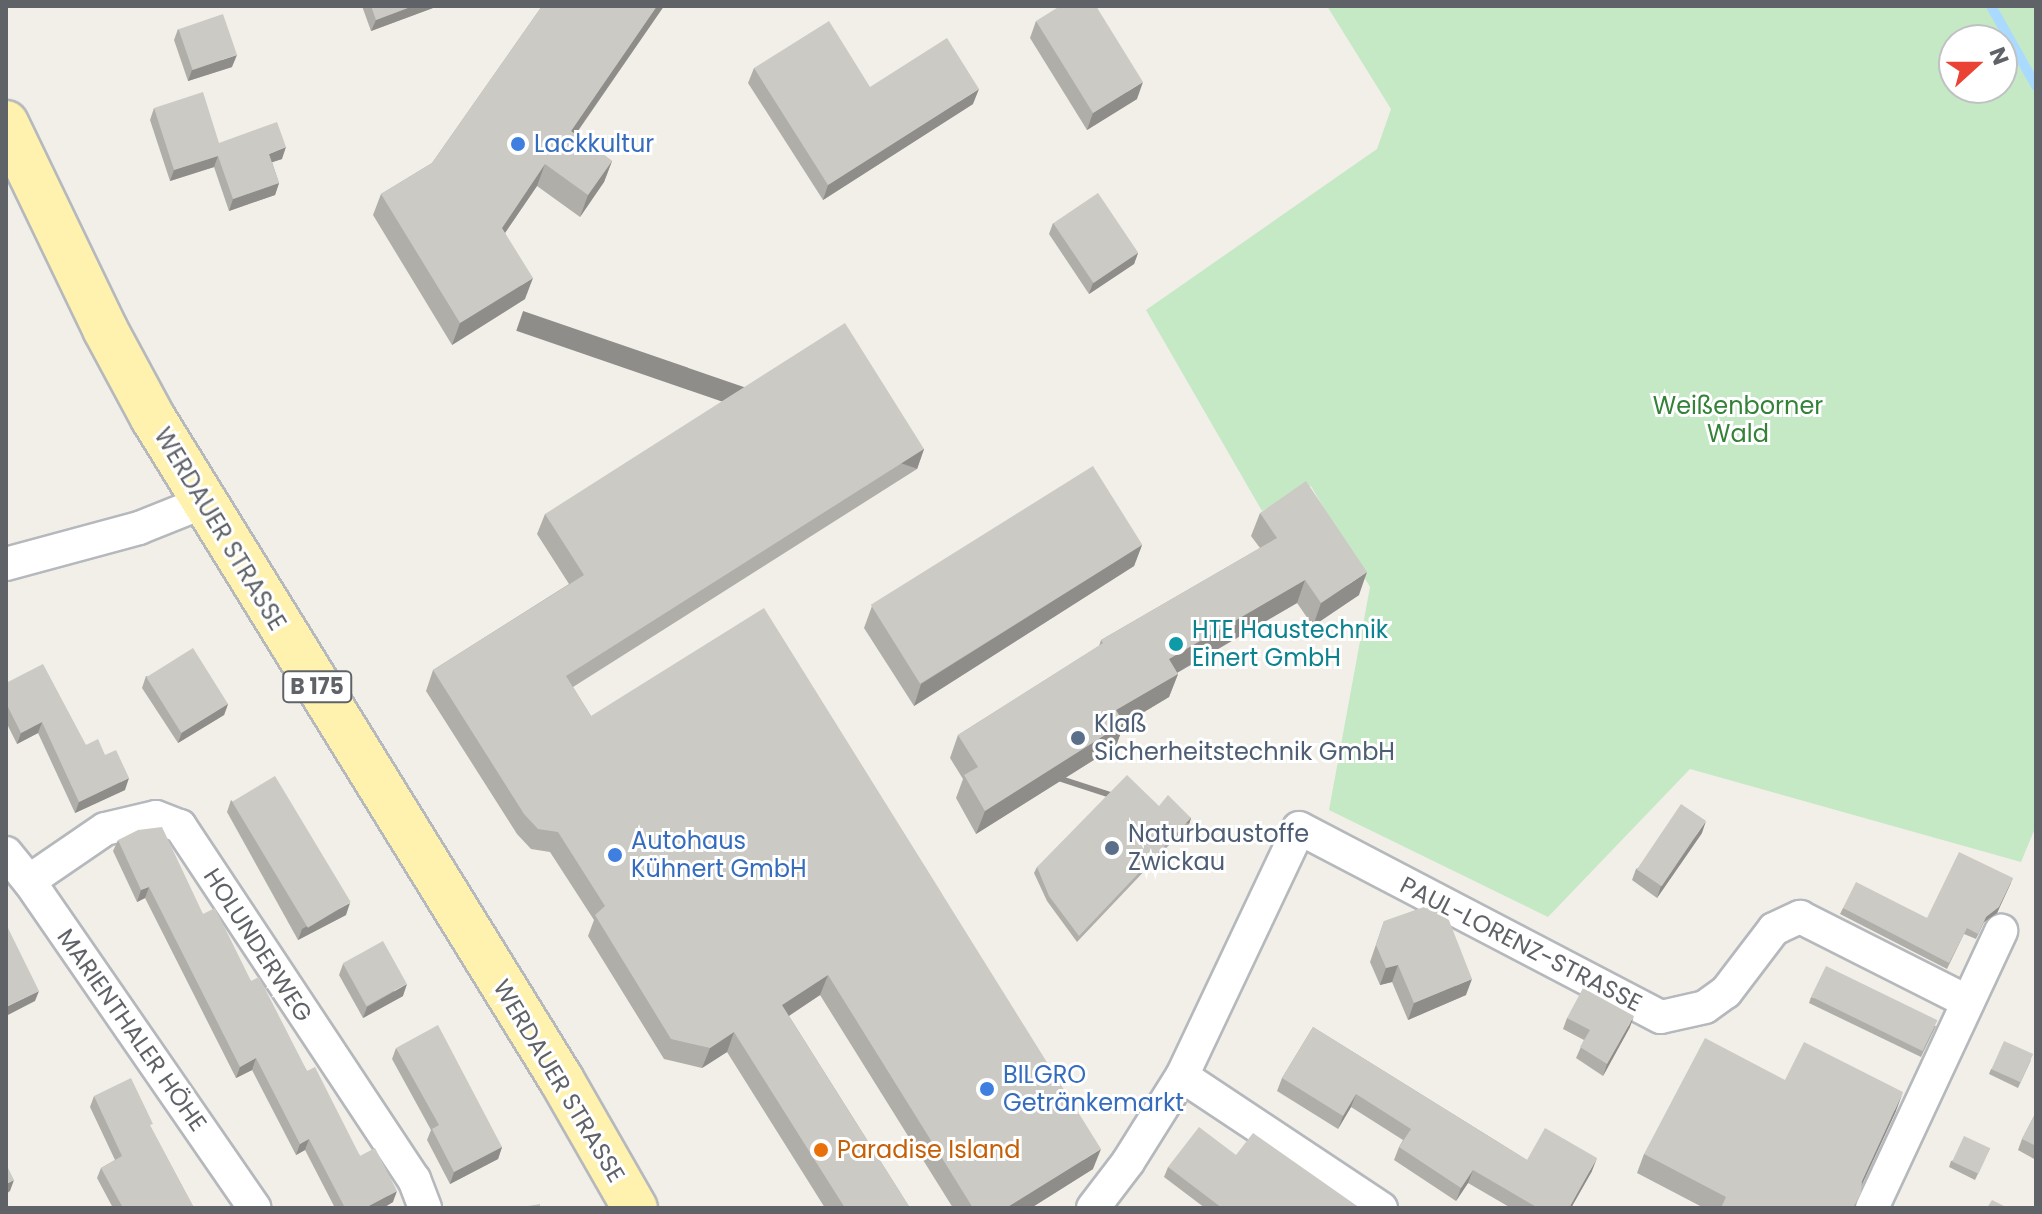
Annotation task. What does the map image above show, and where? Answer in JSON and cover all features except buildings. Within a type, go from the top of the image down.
[{"type":"main road","name":"WERDAUER STRASSE","points":[[6,123],[105,329],[204,502],[561,1079],[635,1208]]},
{"type":"street","points":[[6,564],[139,528],[204,502]]},
{"type":"street","name":"HOLUNDERWEG","points":[[29,881],[105,829],[156,817],[180,826],[414,1179],[425,1208]]},
{"type":"street","name":"PAUL-LORENZ-STRASSE","points":[[1105,1204],[1182,1076],[1299,828],[1661,1017],[1705,1007],[1726,992],[1774,929],[1800,917],[1968,1002]]},
{"type":"street","name":"MARIENTHALER HÖHE","points":[[6,853],[29,881],[255,1208]]},
{"type":"street","points":[[1872,1208],[2001,931]]},
{"type":"street","points":[[1182,1076],[1381,1208]]},
{"type":"green space","name":"Weißenborner Wald","points":[[1327,6],[2036,6],[2036,826],[2021,862],[1690,769],[1548,917],[1329,810],[1370,587],[1311,486],[1262,511],[1146,310],[1377,149],[1391,109]]},
{"type":"waterway","points":[[1991,6],[2036,86]]},
{"type":"place","name":"Lackkultur","points":[[518,144]]},
{"type":"place","name":"HTE Haustechnik Einert GmbH","points":[[1176,644]]},
{"type":"place","name":"Klaß Sicherheitstechnik GmbH","points":[[1078,738]]},
{"type":"place","name":"Naturbaustoffe Zwickau","points":[[1112,848]]},
{"type":"place","name":"Autohaus Kühnert GmbH","points":[[615,855]]},
{"type":"place","name":"BILGRO Getränkemarkt","points":[[987,1089]]},
{"type":"place","name":"Paradise Island","points":[[821,1150]]}]
